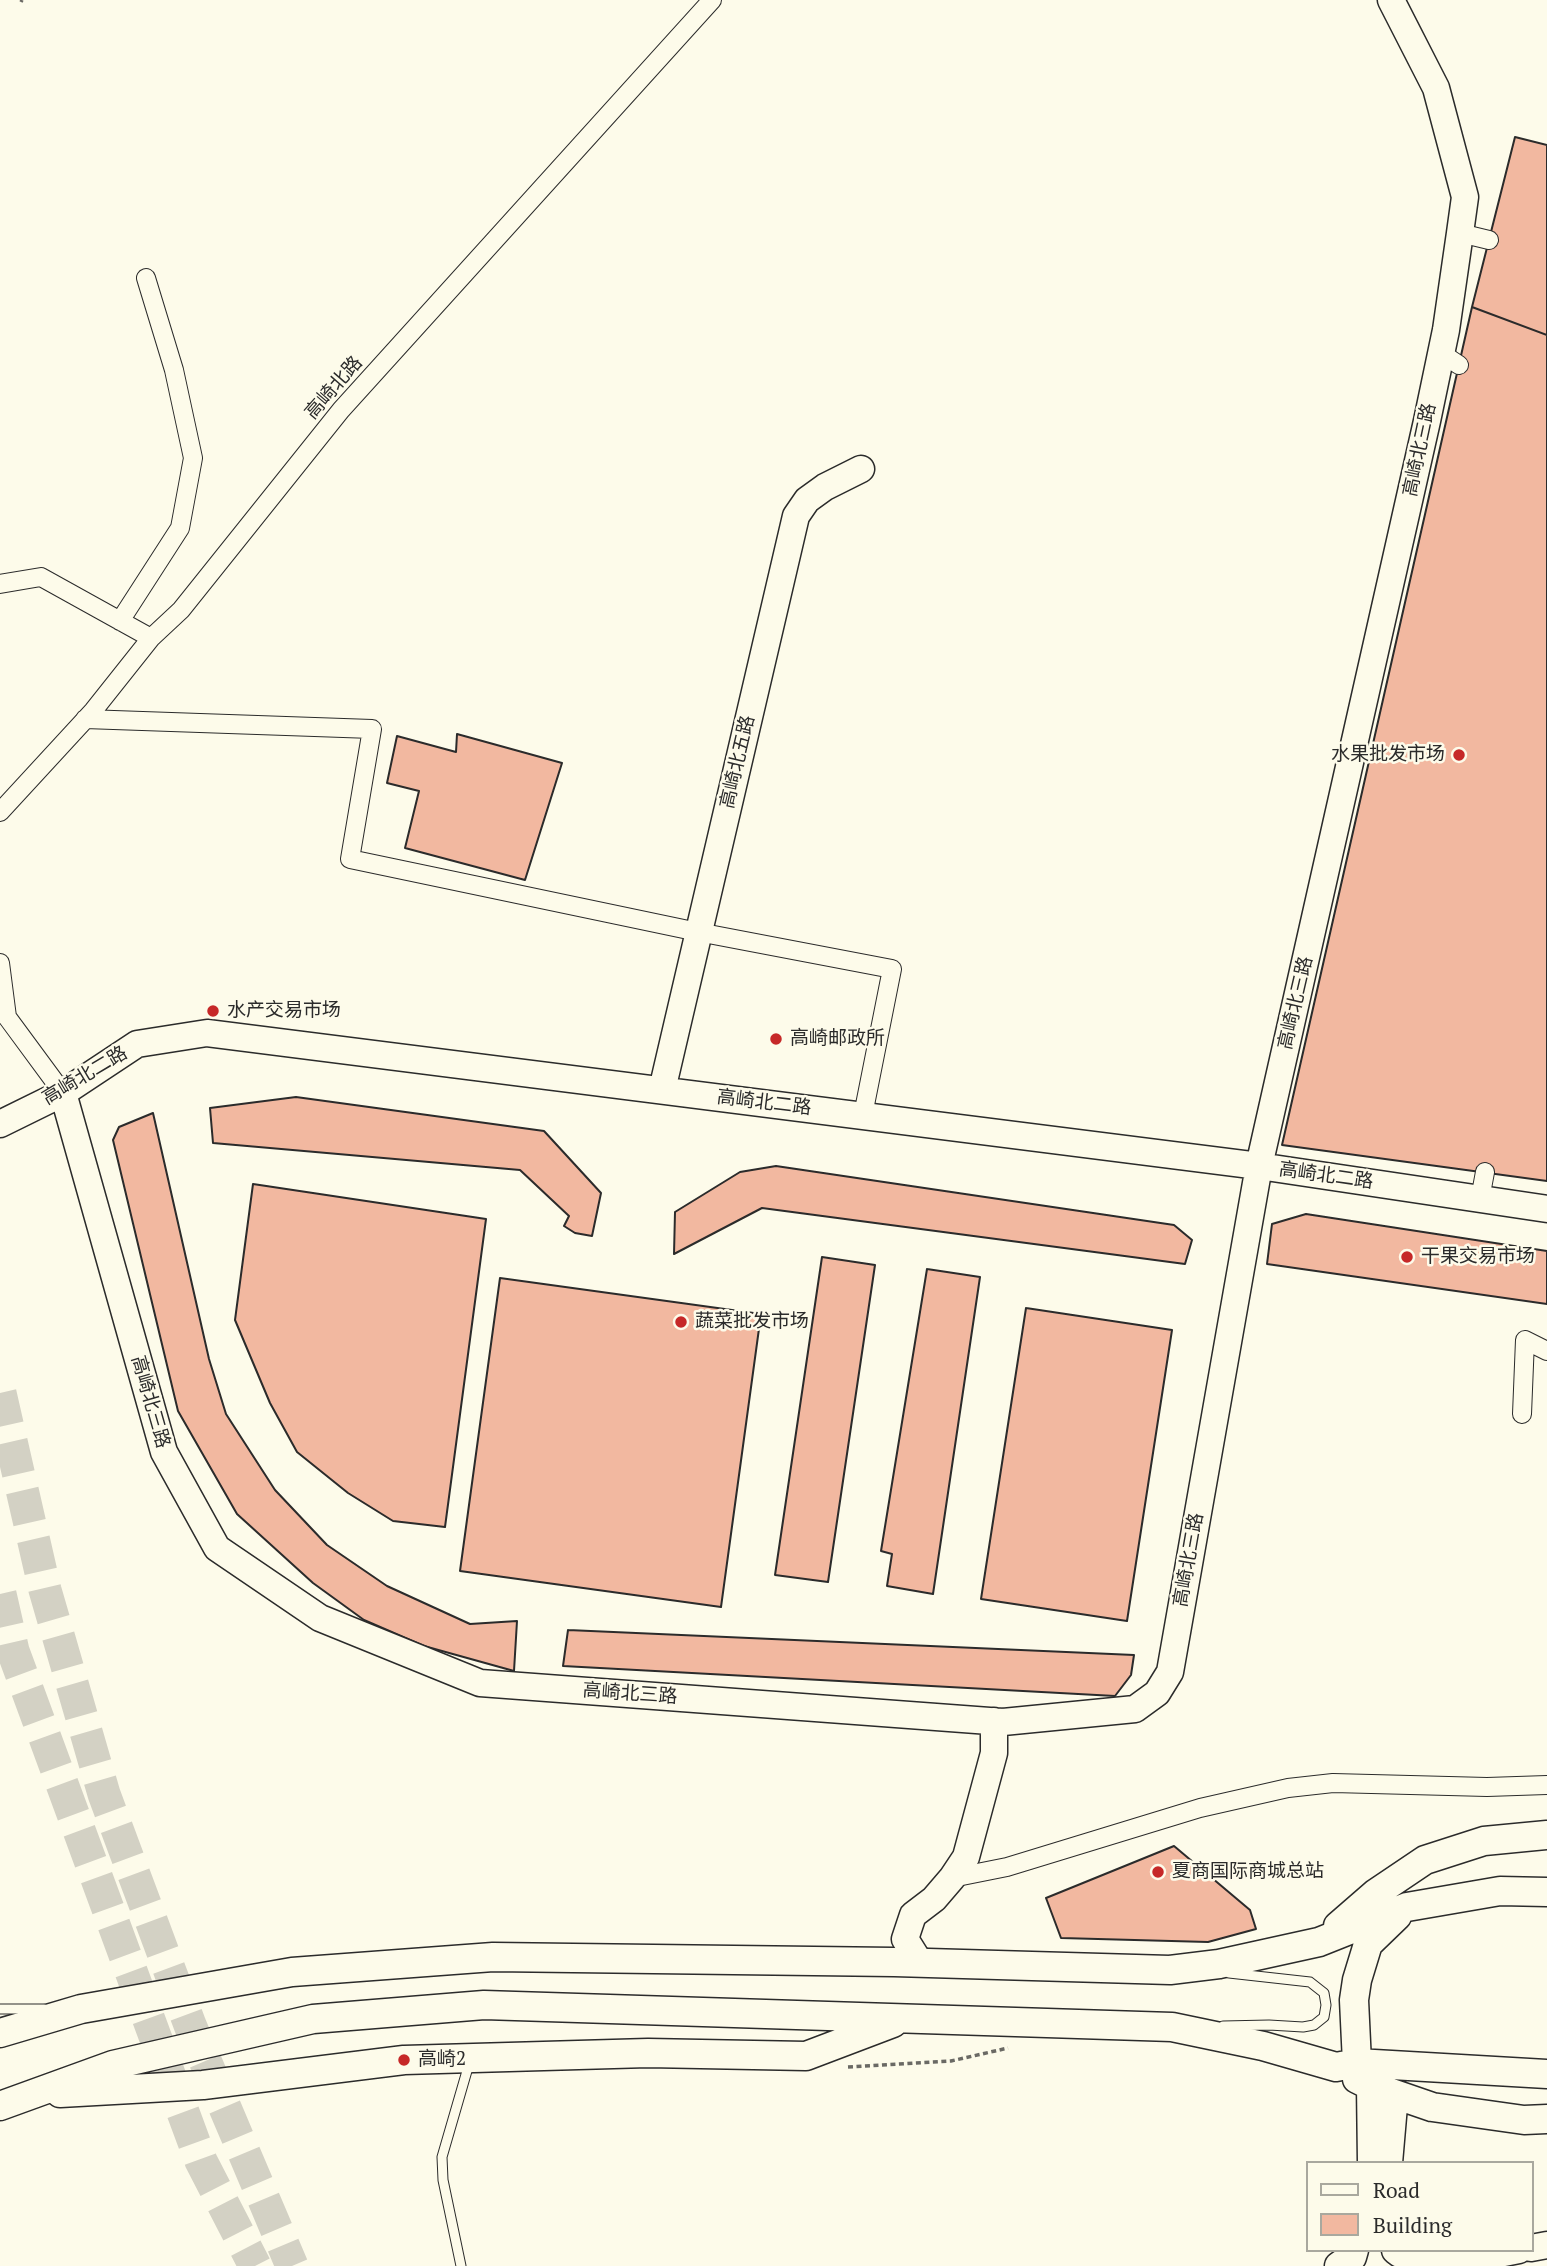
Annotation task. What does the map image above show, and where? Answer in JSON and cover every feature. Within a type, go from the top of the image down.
[{"type":"main road","points":[[1319,1942],[1376,1893],[1425,1860],[1484,1841],[1547,1835]]},
{"type":"main road","points":[[0,2033],[81,2009],[292,1972],[494,1957],[920,1963],[1170,1970],[1219,1964],[1319,1942],[1407,1907],[1500,1891],[1547,1892]]},
{"type":"main road","points":[[1372,2161],[1365,2078],[1354,2000],[1368,1944],[1407,1907]]},
{"type":"main road","points":[[0,2106],[113,2065],[313,2019],[484,2006],[1172,2027],[1263,2046],[1365,2078],[1432,2107],[1524,2120],[1547,2119]]},
{"type":"main road","points":[[33,2095],[203,2085],[404,2060],[648,2053],[806,2056],[908,2018]]},
{"type":"main road","points":[[1365,2078],[1547,2074]]},
{"type":"main road","points":[[1365,2078],[1387,2161]]},
{"type":"main road","points":[[1339,2266],[1352,2257],[1353,2252]]},
{"type":"main road","points":[[1399,2252],[1489,2255]]},
{"type":"street","name":"高崎北路","points":[[0,812],[85,719],[151,638],[181,610],[341,410],[712,0]]},
{"type":"street","name":"高崎北三路","points":[[63,1093],[164,1452],[217,1548],[320,1618],[480,1683],[994,1721],[1135,1709],[1157,1693],[1170,1672],[1259,1166],[1427,421],[1450,359],[1465,197],[1436,88],[1391,0]]},
{"type":"street","points":[[1460,233],[1489,240]]},
{"type":"street","points":[[120,621],[180,528],[193,458],[174,370],[146,278]]},
{"type":"street","name":"高崎北五路","points":[[663,1090],[796,516],[807,500],[825,487],[861,469]]},
{"type":"street","points":[[0,584],[41,577],[151,638]]},
{"type":"street","points":[[85,719],[372,729],[351,859],[698,932],[892,969],[863,1115]]},
{"type":"street","points":[[0,963],[7,1017],[63,1093]]},
{"type":"street","name":"高崎北二路","points":[[0,1124],[63,1093],[137,1044],[207,1033],[1259,1166],[1547,1209]]},
{"type":"street","points":[[1480,1199],[1485,1172]]},
{"type":"street","points":[[1522,1414],[1525,1339],[1547,1351]]},
{"type":"street","points":[[920,1963],[905,1939],[914,1915],[934,1899],[953,1878],[965,1857],[994,1753],[994,1721]]},
{"type":"street","points":[[953,1878],[1007,1867],[1200,1808],[1288,1788],[1333,1783],[1547,1786]]},
{"type":"street","points":[[1438,2266],[1507,2252]]},
{"type":"street","points":[[1456,2266],[1489,2255]]},
{"type":"lane","points":[[1170,1970],[1257,1975],[1310,1982],[1324,1993],[1326,2005],[1324,2017],[1314,2025],[1303,2028],[1269,2025],[1172,2027]]},
{"type":"lane","points":[[0,2009],[81,2009]]},
{"type":"lane","points":[[461,2266],[443,2180],[442,2157],[471,2058]]},
{"type":"building","points":[[1515,137],[1547,145],[1547,335],[1472,307]]},
{"type":"building","name":"水果批发市场","points":[[1472,307],[1547,335],[1547,1181],[1282,1145]]},
{"type":"building","points":[[457,734],[562,763],[525,880],[405,848],[419,791],[387,783],[397,736],[456,752]]},
{"type":"building","points":[[296,1097],[544,1131],[601,1193],[592,1236],[575,1233],[564,1226],[569,1216],[520,1170],[213,1143],[210,1108]]},
{"type":"building","points":[[153,1113],[209,1359],[226,1414],[275,1490],[327,1545],[387,1586],[470,1624],[517,1621],[514,1671],[424,1646],[364,1620],[313,1583],[237,1514],[178,1411],[113,1140],[119,1127]]},
{"type":"building","points":[[776,1166],[1174,1225],[1192,1240],[1185,1264],[762,1208],[674,1254],[675,1212],[740,1172]]},
{"type":"building","points":[[253,1184],[486,1219],[445,1527],[393,1521],[348,1493],[297,1452],[270,1403],[235,1320]]},
{"type":"building","name":"干果交易市场","points":[[1306,1214],[1547,1251],[1547,1304],[1267,1264],[1272,1224]]},
{"type":"building","points":[[822,1257],[875,1265],[828,1582],[775,1575]]},
{"type":"building","points":[[927,1269],[980,1277],[933,1594],[887,1586],[892,1554],[881,1551]]},
{"type":"building","points":[[500,1278],[761,1314],[721,1607],[460,1571]]},
{"type":"building","points":[[1026,1308],[1172,1330],[1127,1621],[981,1599]]},
{"type":"building","points":[[568,1630],[1134,1655],[1131,1675],[1115,1696],[563,1666]]},
{"type":"building","name":"夏商国际商城总站","points":[[1174,1846],[1250,1910],[1256,1929],[1208,1942],[1061,1938],[1046,1898]]},
{"type":"tunnel","points":[[0,1393],[45,1590],[104,1794],[190,2025],[292,2266]]},
{"type":"tunnel","points":[[0,1594],[13,1651],[201,2161],[255,2266]]},
{"type":"place","name":"水果批发市场","points":[[1459,755]]},
{"type":"place","name":"水产交易市场","points":[[213,1011]]},
{"type":"place","name":"高崎邮政所","points":[[776,1039]]},
{"type":"place","name":"干果交易市场","points":[[1407,1257]]},
{"type":"place","name":"蔬菜批发市场","points":[[681,1322]]},
{"type":"place","name":"夏商国际商城总站","points":[[1158,1872]]},
{"type":"place","name":"高崎2","points":[[404,2060]]}]
